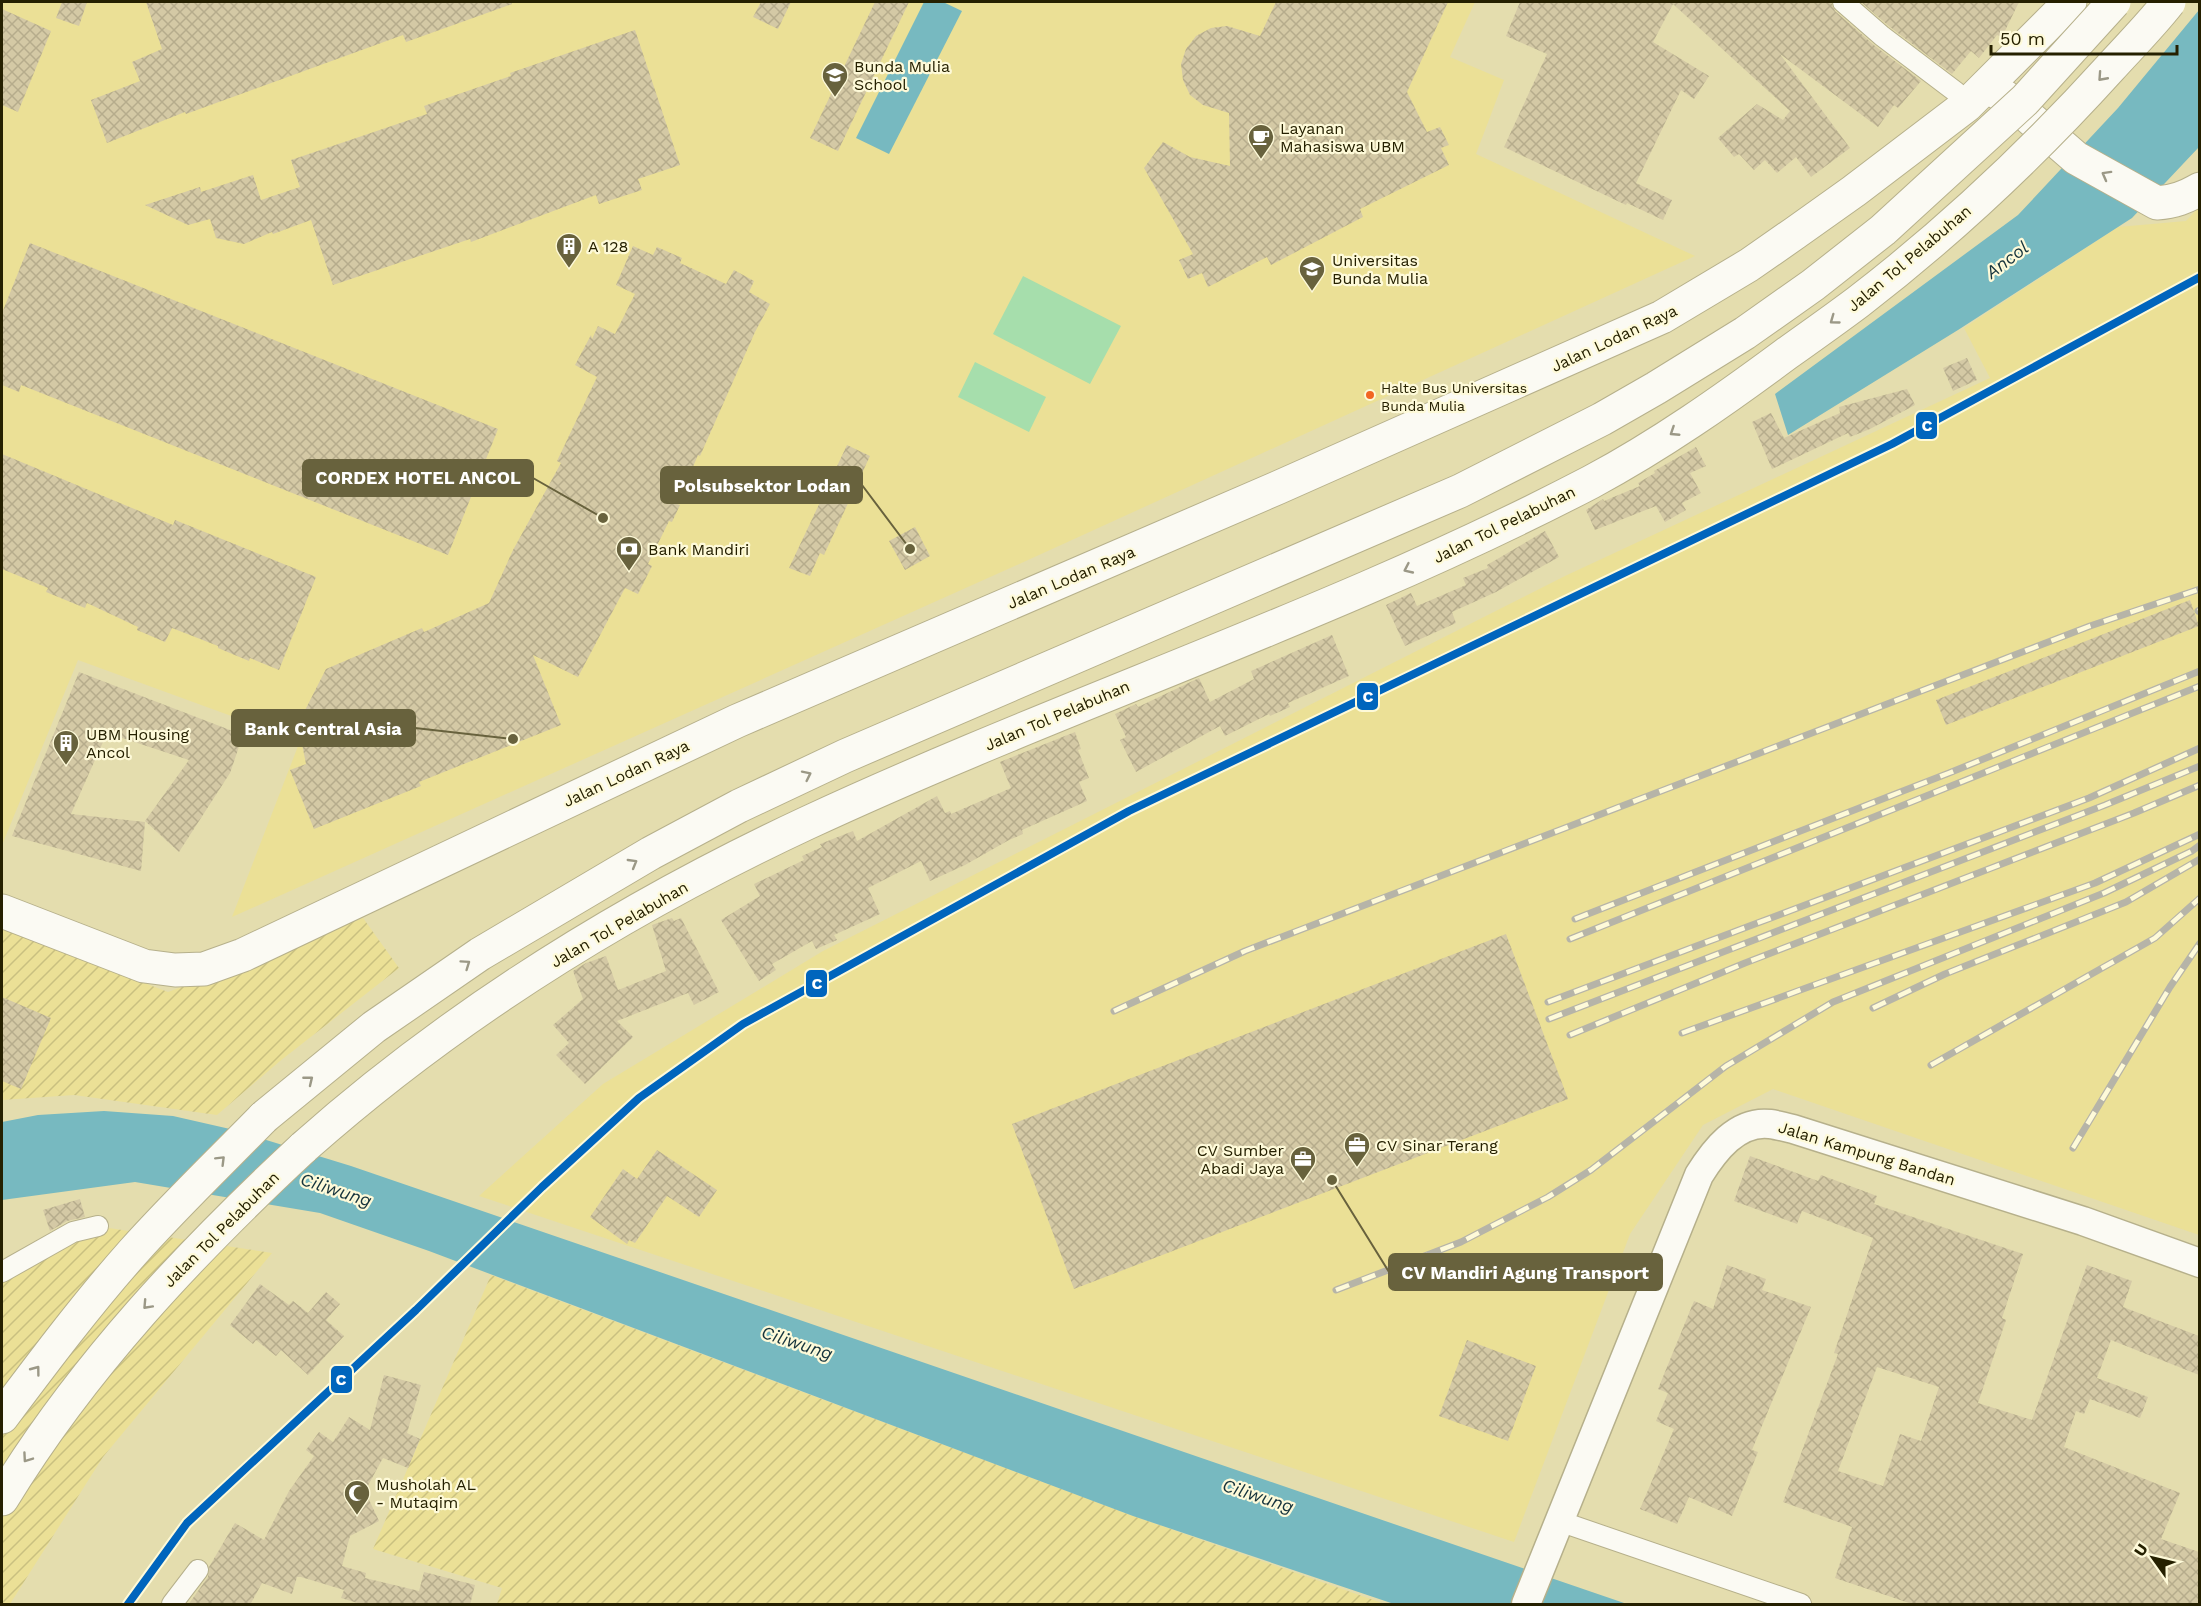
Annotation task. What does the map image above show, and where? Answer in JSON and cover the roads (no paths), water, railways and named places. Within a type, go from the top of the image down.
[{"type":"highway","name":"Jalan Lodan Raya","points":[[2,911],[144,966],[175,970],[204,969],[243,955],[737,721],[1277,489],[1568,361],[1662,317],[1767,252],[1988,97],[2070,2]]},
{"type":"highway","points":[[2,1417],[59,1340],[133,1253],[264,1117],[374,1027],[480,954],[651,853],[739,806],[845,756],[1460,491],[1629,404],[1745,333],[1813,285],[1883,230],[2025,100],[2114,2]]},
{"type":"highway","name":"Jalan Tol Pelabuhan","points":[[2,1499],[21,1467],[65,1405],[139,1313],[262,1186],[357,1100],[423,1049],[553,961],[630,915],[805,824],[968,753],[1348,597],[1542,506],[1594,480],[1652,446],[1732,394],[1859,301],[1924,248],[1999,183],[2067,116],[2169,2]]},
{"type":"highway","points":[[1988,97],[2076,158],[2157,203],[2171,202],[2186,197],[2199,189]]},
{"type":"street","points":[[1843,2],[1882,36],[1956,92],[1988,97]]},
{"type":"street","name":"Jalan Kampung Bandan","points":[[1526,1605],[1699,1175],[1714,1152],[1728,1139],[1746,1128],[1767,1123],[1793,1129],[2083,1221],[2199,1263]]},
{"type":"street","points":[[2,1272],[73,1232],[98,1226]]},
{"type":"street","points":[[1559,1521],[1801,1605]]},
{"type":"street","points":[[172,1605],[198,1570]]},
{"type":"water","points":[[924,2],[943,2],[962,11],[889,154],[856,138]]},
{"type":"water","name":"Ancol","points":[[2199,10],[2199,147],[2132,218],[1958,330],[1788,435],[1775,394],[2018,215],[2118,108]]},
{"type":"water","name":"Ciliwung","points":[[104,1111],[173,1116],[230,1129],[351,1166],[1627,1604],[1394,1604],[1133,1516],[429,1251],[320,1213],[135,1182],[2,1200],[2,1122],[38,1115]]},
{"type":"railway","points":[[1114,1011],[1245,951],[2090,626],[2200,589]]},
{"type":"railway","points":[[1575,919],[1949,773],[2200,671]]},
{"type":"railway","points":[[1570,939],[2200,686]]},
{"type":"railway","points":[[1548,1002],[2089,798],[2200,748]]},
{"type":"railway","points":[[1549,1019],[2105,805],[2200,766]]},
{"type":"railway","points":[[1570,1035],[1745,963],[2134,813],[2200,785]]},
{"type":"railway","points":[[1682,1033],[2095,883],[2200,834]]},
{"type":"railway","points":[[1336,1290],[1461,1242],[1548,1197],[1591,1170],[1726,1066],[1833,1002],[2104,893],[2200,845]]},
{"type":"railway","points":[[1873,1008],[1945,974],[2126,902],[2200,859]]},
{"type":"railway","points":[[1931,1065],[2155,938],[2200,898]]},
{"type":"railway","points":[[2073,1148],[2170,987],[2200,943]]},
{"type":"place","name":"Bunda Mulia School","points":[[835,98]]},
{"type":"place","name":"Layanan Mahasiswa UBM","points":[[1261,160]]},
{"type":"place","name":"A 128","points":[[569,269]]},
{"type":"place","name":"Universitas Bunda Mulia","points":[[1312,292]]},
{"type":"place","name":"Halte Bus Universitas Bunda Mulia","points":[[1370,395]]},
{"type":"place","name":"CORDEX HOTEL ANCOL","points":[[603,518]]},
{"type":"place","name":"Polsubsektor Lodan","points":[[910,549]]},
{"type":"place","name":"Bank Mandiri","points":[[629,572]]},
{"type":"place","name":"Bank Central Asia","points":[[513,739]]},
{"type":"place","name":"UBM Housing Ancol","points":[[66,766]]},
{"type":"place","name":"CV Sinar Terang","points":[[1357,1168]]},
{"type":"place","name":"CV Mandiri Agung Transport","points":[[1332,1180]]},
{"type":"place","name":"CV Sumber Abadi Jaya","points":[[1303,1182]]},
{"type":"place","name":"Musholah AL - Mutaqim","points":[[357,1516]]}]
